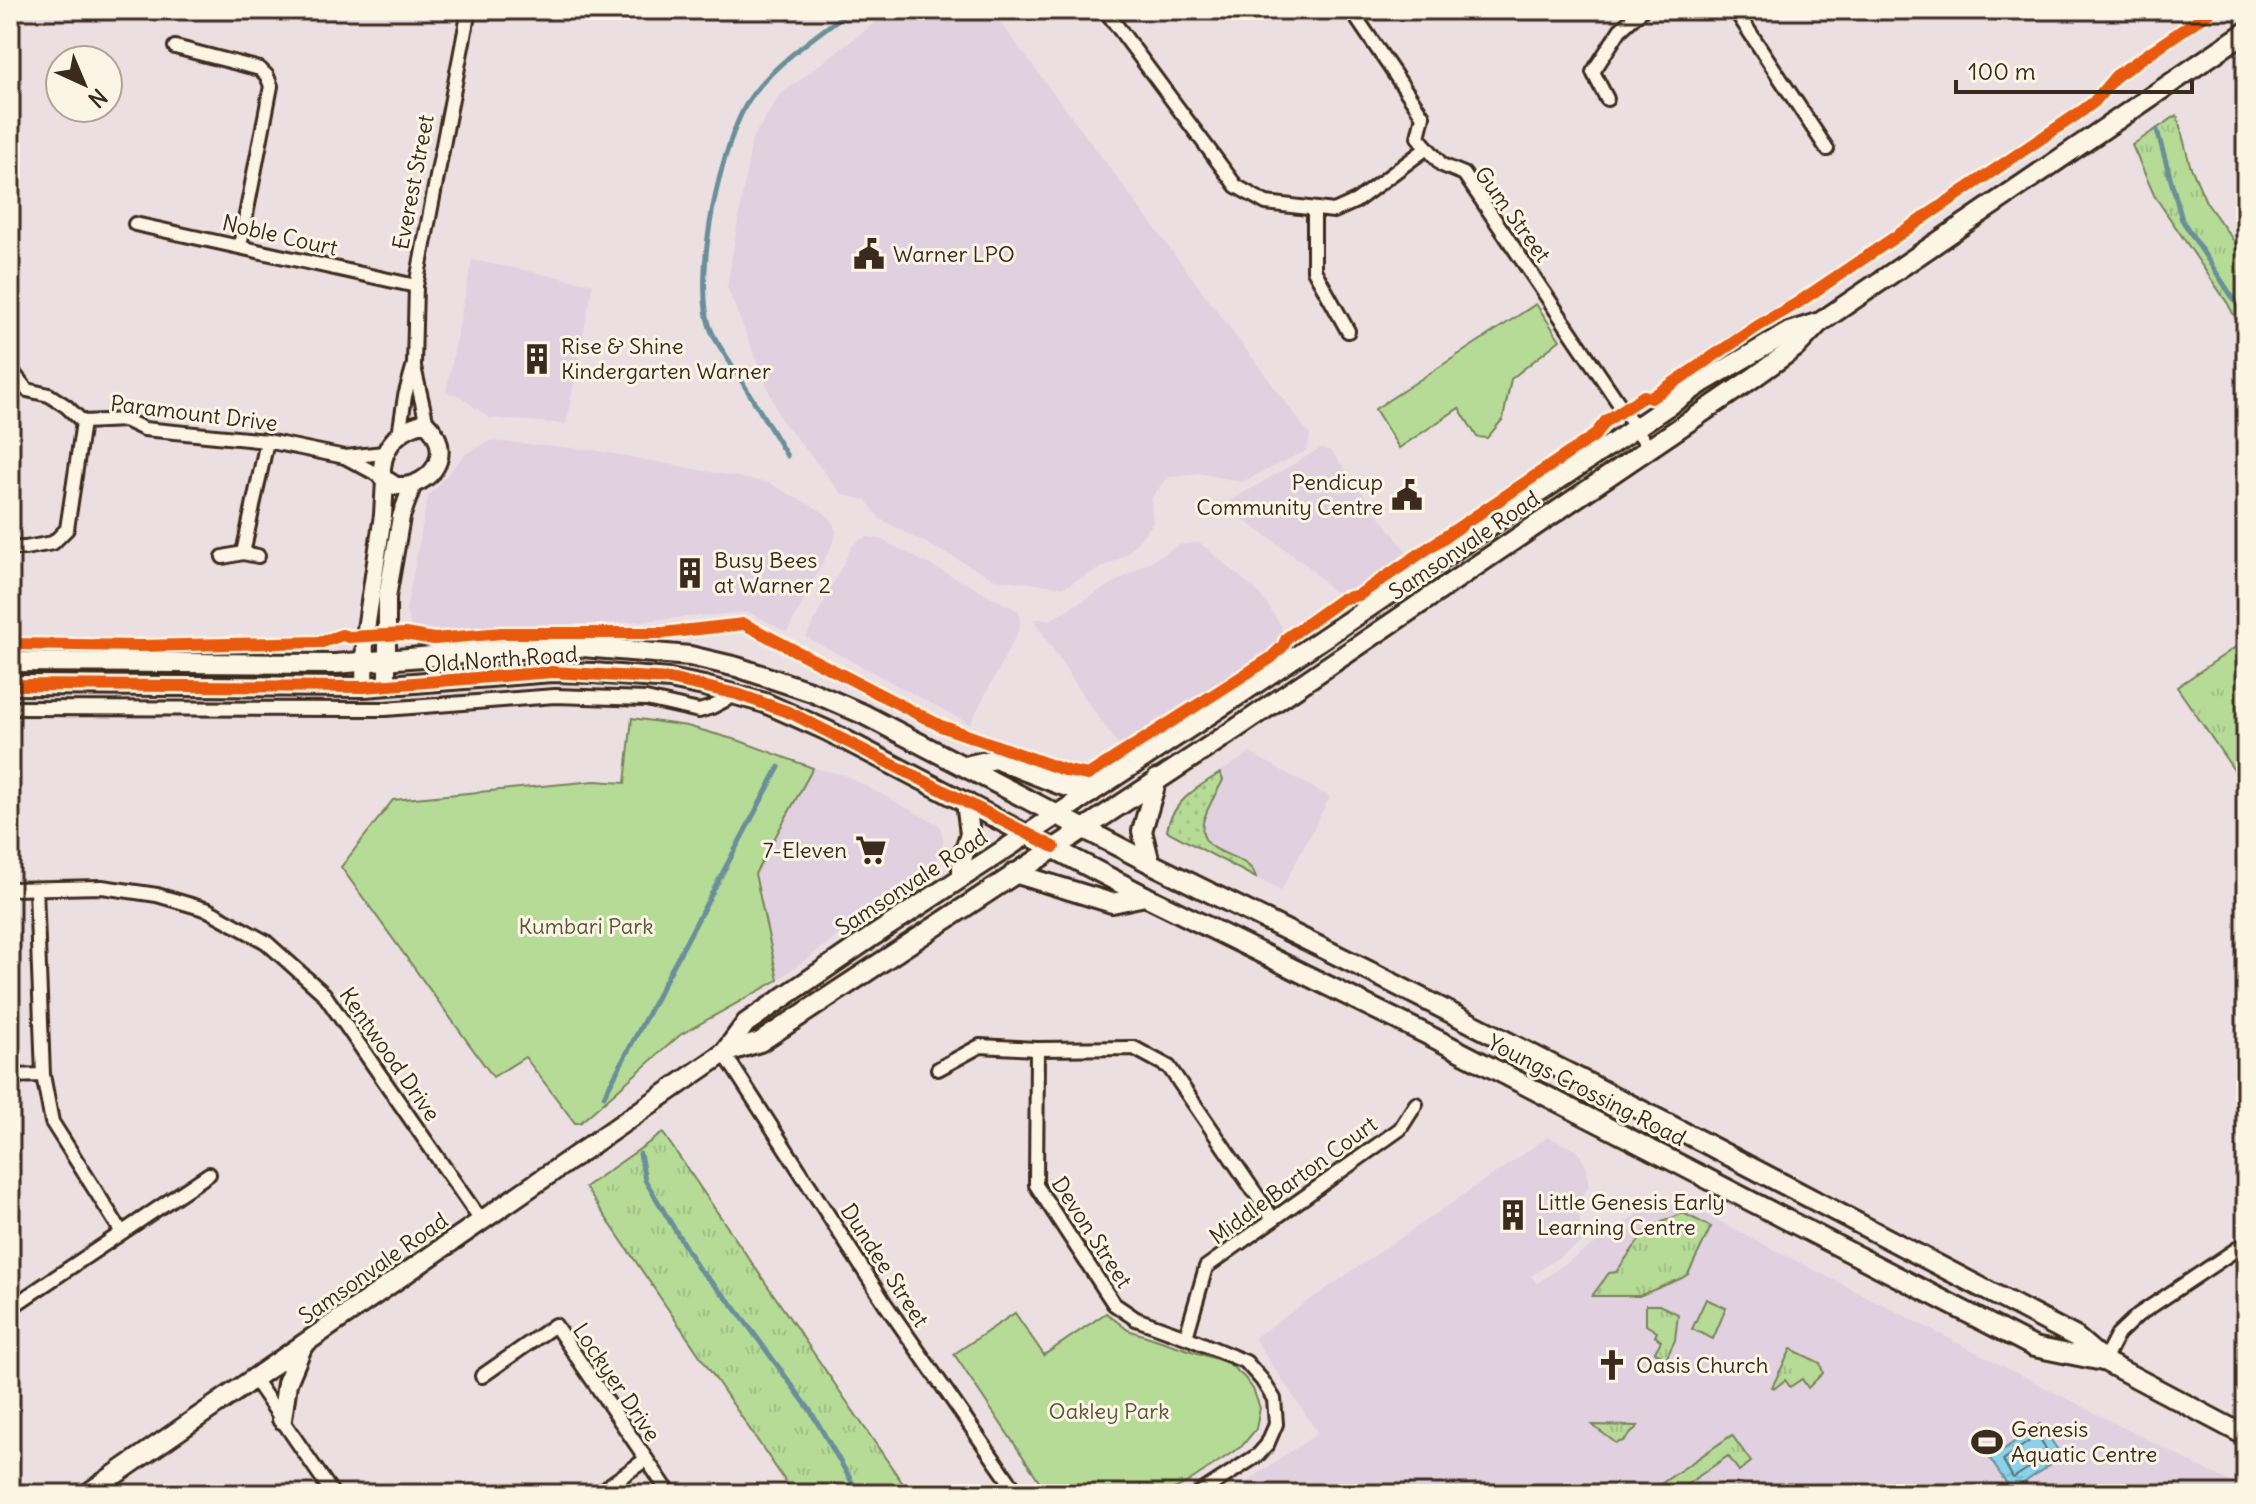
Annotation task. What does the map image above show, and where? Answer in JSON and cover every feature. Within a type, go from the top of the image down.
[{"type":"main road","name":"Samsonvale Road","points":[[87,1494],[724,1053],[760,1042],[1649,448],[1796,347],[1819,323],[2246,32]]},
{"type":"main road","name":"Samsonvale Road","points":[[724,1053],[746,1023],[962,876],[1715,375],[1784,335],[1819,323]]},
{"type":"main road","name":"Old North Road","points":[[10,662],[335,664],[533,648],[583,647],[690,656],[737,667],[837,702],[1082,829]]},
{"type":"main road","name":"Old North Road","points":[[10,685],[364,687],[552,672],[670,679],[737,694],[791,713],[1054,847]]},
{"type":"main road","points":[[965,766],[995,759],[1061,785],[1091,793]]},
{"type":"main road","points":[[1150,863],[1142,831],[1157,779]]},
{"type":"main road","points":[[962,876],[962,859],[970,834],[966,802]]},
{"type":"main road","name":"Youngs Crossing Road","points":[[1082,829],[1371,972],[2063,1330],[2104,1361],[2246,1436]]},
{"type":"main road","name":"Youngs Crossing Road","points":[[1054,847],[1145,896],[1415,1028],[2034,1347],[2104,1361]]},
{"type":"main road","points":[[1014,873],[1112,903],[1145,896]]},
{"type":"main road","points":[[282,1419],[287,1383],[303,1345]]},
{"type":"street","name":"Everest Street","points":[[387,686],[387,597],[401,517],[412,486],[432,472],[440,450],[435,433],[427,424],[414,364],[416,286],[469,10]]},
{"type":"street","points":[[1105,10],[1236,186],[1266,203],[1334,211],[1356,201],[1427,148],[1418,137],[1423,116],[1351,10]]},
{"type":"street","points":[[1607,99],[1593,72],[1620,30],[1642,10]]},
{"type":"street","points":[[1735,10],[1827,149]]},
{"type":"street","points":[[175,47],[260,69],[271,86],[240,246]]},
{"type":"street","name":"Gum Street","points":[[1427,148],[1442,165],[1464,174],[1649,448]]},
{"type":"street","points":[[1314,209],[1314,270],[1348,331]]},
{"type":"street","name":"Noble Court","points":[[135,224],[416,286]]},
{"type":"street","name":"Everest Street","points":[[399,435],[414,364]]},
{"type":"street","name":"Paramount Drive","points":[[10,369],[27,390],[49,395],[83,422],[125,420],[144,429],[267,441],[345,457]]},
{"type":"street","points":[[10,548],[53,543],[67,529],[83,422]]},
{"type":"street","points":[[364,687],[370,588],[383,515],[384,453],[409,427],[427,424]]},
{"type":"street","points":[[243,553],[267,441]]},
{"type":"street","points":[[345,457],[384,453]]},
{"type":"street","points":[[345,457],[396,486],[412,486]]},
{"type":"street","points":[[223,557],[243,553],[258,556]]},
{"type":"street","name":"Old North Road","points":[[10,708],[370,709],[555,696],[646,699],[699,711],[737,694]]},
{"type":"street","name":"Kentwood Drive","points":[[10,889],[102,887],[157,895],[208,910],[266,942],[324,994],[482,1222]]},
{"type":"street","points":[[36,889],[43,1075],[52,1122],[121,1231]]},
{"type":"street","points":[[938,1069],[980,1046],[1134,1048],[1169,1067],[1273,1219]]},
{"type":"street","name":"Devon Street","points":[[1037,1049],[1036,1185],[1114,1304],[1136,1319],[1246,1362],[1268,1389],[1276,1411],[1271,1437],[1258,1455],[1198,1494]]},
{"type":"street","name":"Dundee Street","points":[[724,1053],[886,1305],[1018,1494]]},
{"type":"street","points":[[10,1076],[43,1075]]},
{"type":"street","name":"Middle Barton Court","points":[[1186,1337],[1206,1267],[1400,1129],[1416,1104]]},
{"type":"street","points":[[10,1308],[209,1174]]},
{"type":"street","points":[[2104,1361],[2118,1334],[2138,1315],[2246,1243]]},
{"type":"street","name":"Lockyer Drive","points":[[482,1376],[555,1325],[670,1494]]},
{"type":"street","points":[[254,1379],[333,1494]]},
{"type":"street","points":[[597,1494],[645,1460]]},
{"type":"shaded area","points":[[892,10],[991,10],[1310,435],[1307,450],[1242,482],[1199,473],[1166,478],[1151,499],[1153,523],[1126,555],[1064,587],[995,579],[880,519],[866,500],[843,495],[780,418],[727,287],[752,139],[780,95]]},
{"type":"shaded area","points":[[472,260],[593,284],[566,424],[489,418],[458,395],[446,393]]},
{"type":"shaded area","points":[[489,441],[593,450],[769,483],[832,520],[836,532],[833,543],[787,632],[748,612],[603,624],[417,632],[411,627],[406,611],[428,497],[465,454]]},
{"type":"shaded area","points":[[1321,448],[1331,451],[1409,555],[1349,596],[1332,591],[1308,566],[1223,505]]},
{"type":"shaded area","points":[[868,537],[880,539],[1019,611],[1020,628],[970,724],[806,637],[852,547]]},
{"type":"shaded area","points":[[1199,542],[1259,593],[1281,625],[1280,643],[1143,736],[1120,747],[1033,619],[1050,620],[1179,545]]},
{"type":"shaded area","points":[[1250,753],[1330,797],[1281,891],[1167,831],[1169,817],[1192,791]]},
{"type":"shaded area","name":"7-Eleven","points":[[813,768],[845,775],[939,825],[943,837],[942,851],[933,865],[778,980],[754,874]]},
{"type":"shaded area","points":[[1548,1137],[1578,1151],[1587,1168],[1588,1187],[1578,1204],[1582,1242],[1531,1276],[1537,1283],[1637,1215],[1657,1206],[1679,1204],[1699,1211],[2246,1490],[2246,1494],[1229,1494],[1318,1433],[1254,1338]]},
{"type":"green space","points":[[2177,115],[2190,165],[2206,202],[2246,258],[2246,338],[2228,304],[2154,195],[2132,145]]},
{"type":"green space","points":[[1536,304],[1560,340],[1511,379],[1503,419],[1487,438],[1477,437],[1459,408],[1399,448],[1375,409]]},
{"type":"green space","points":[[2246,640],[2246,795],[2244,785],[2177,687]]},
{"type":"green space","name":"Kumbari Park","points":[[632,718],[687,726],[740,741],[813,768],[755,874],[778,980],[680,1035],[580,1123],[575,1123],[525,1057],[493,1077],[341,867],[393,800],[595,781],[625,783]]},
{"type":"green space","points":[[1220,773],[1223,780],[1205,816],[1203,834],[1215,849],[1252,869],[1256,878],[1167,831],[1179,804]]},
{"type":"green space","points":[[663,1133],[910,1494],[794,1494],[585,1187]]},
{"type":"green space","points":[[1683,1213],[1711,1227],[1688,1274],[1639,1296],[1592,1296],[1609,1273],[1616,1272],[1648,1228]]},
{"type":"green space","points":[[1706,1299],[1726,1308],[1713,1339],[1692,1329]]},
{"type":"green space","points":[[1646,1305],[1659,1305],[1678,1314],[1675,1340],[1666,1359],[1655,1352],[1661,1341],[1655,1336],[1657,1332],[1646,1325]]},
{"type":"green space","name":"Oakley Park","points":[[1015,1313],[1044,1355],[1106,1313],[1128,1330],[1228,1363],[1253,1389],[1260,1408],[1256,1429],[1242,1446],[1165,1494],[1048,1494],[954,1354]]},
{"type":"green space","points":[[1791,1349],[1820,1363],[1823,1373],[1808,1388],[1802,1379],[1790,1387],[1785,1380],[1772,1387]]},
{"type":"green space","points":[[1592,1425],[1638,1426],[1623,1441],[1616,1443]]},
{"type":"green space","points":[[1732,1435],[1751,1462],[1739,1471],[1728,1456],[1676,1492],[1658,1486]]},
{"type":"water","points":[[2040,1424],[2062,1456],[2012,1491],[1990,1459]]},
{"type":"waterway","points":[[787,456],[711,330],[706,308],[705,278],[712,209],[730,142],[753,94],[786,60],[850,10]]},
{"type":"waterway","points":[[2157,130],[2182,220],[2246,318]]},
{"type":"waterway","points":[[604,1096],[779,767]]},
{"type":"waterway","points":[[640,1154],[645,1180],[698,1268],[733,1305],[810,1410],[859,1494]]},
{"type":"cycle path","points":[[10,644],[140,646],[322,642],[342,635],[405,634],[434,639],[502,633],[663,633],[744,624],[941,726],[1067,771],[1088,775],[1271,658],[1287,638],[1342,599],[1359,595],[1594,436],[1606,421],[1644,396],[1651,398],[1796,304],[2082,111],[2116,76],[2212,10]]},
{"type":"cycle path","points":[[10,685],[364,687],[552,672],[670,679],[737,694],[791,713],[1054,847]]},
{"type":"place","name":"Warner LPO","points":[[869,254]]},
{"type":"place","name":"Rise & Shine Kindergarten Warner","points":[[537,359]]},
{"type":"place","name":"Pendicup Community Centre","points":[[1407,495]]},
{"type":"place","name":"Busy Bees at Warner 2","points":[[690,573]]},
{"type":"place","name":"7-Eleven","points":[[871,850]]},
{"type":"place","name":"Little Genesis Early Learning Centre","points":[[1513,1215]]},
{"type":"place","name":"Oasis Church","points":[[1612,1365]]},
{"type":"place","name":"Genesis Aquatic Centre","points":[[1987,1442]]}]
